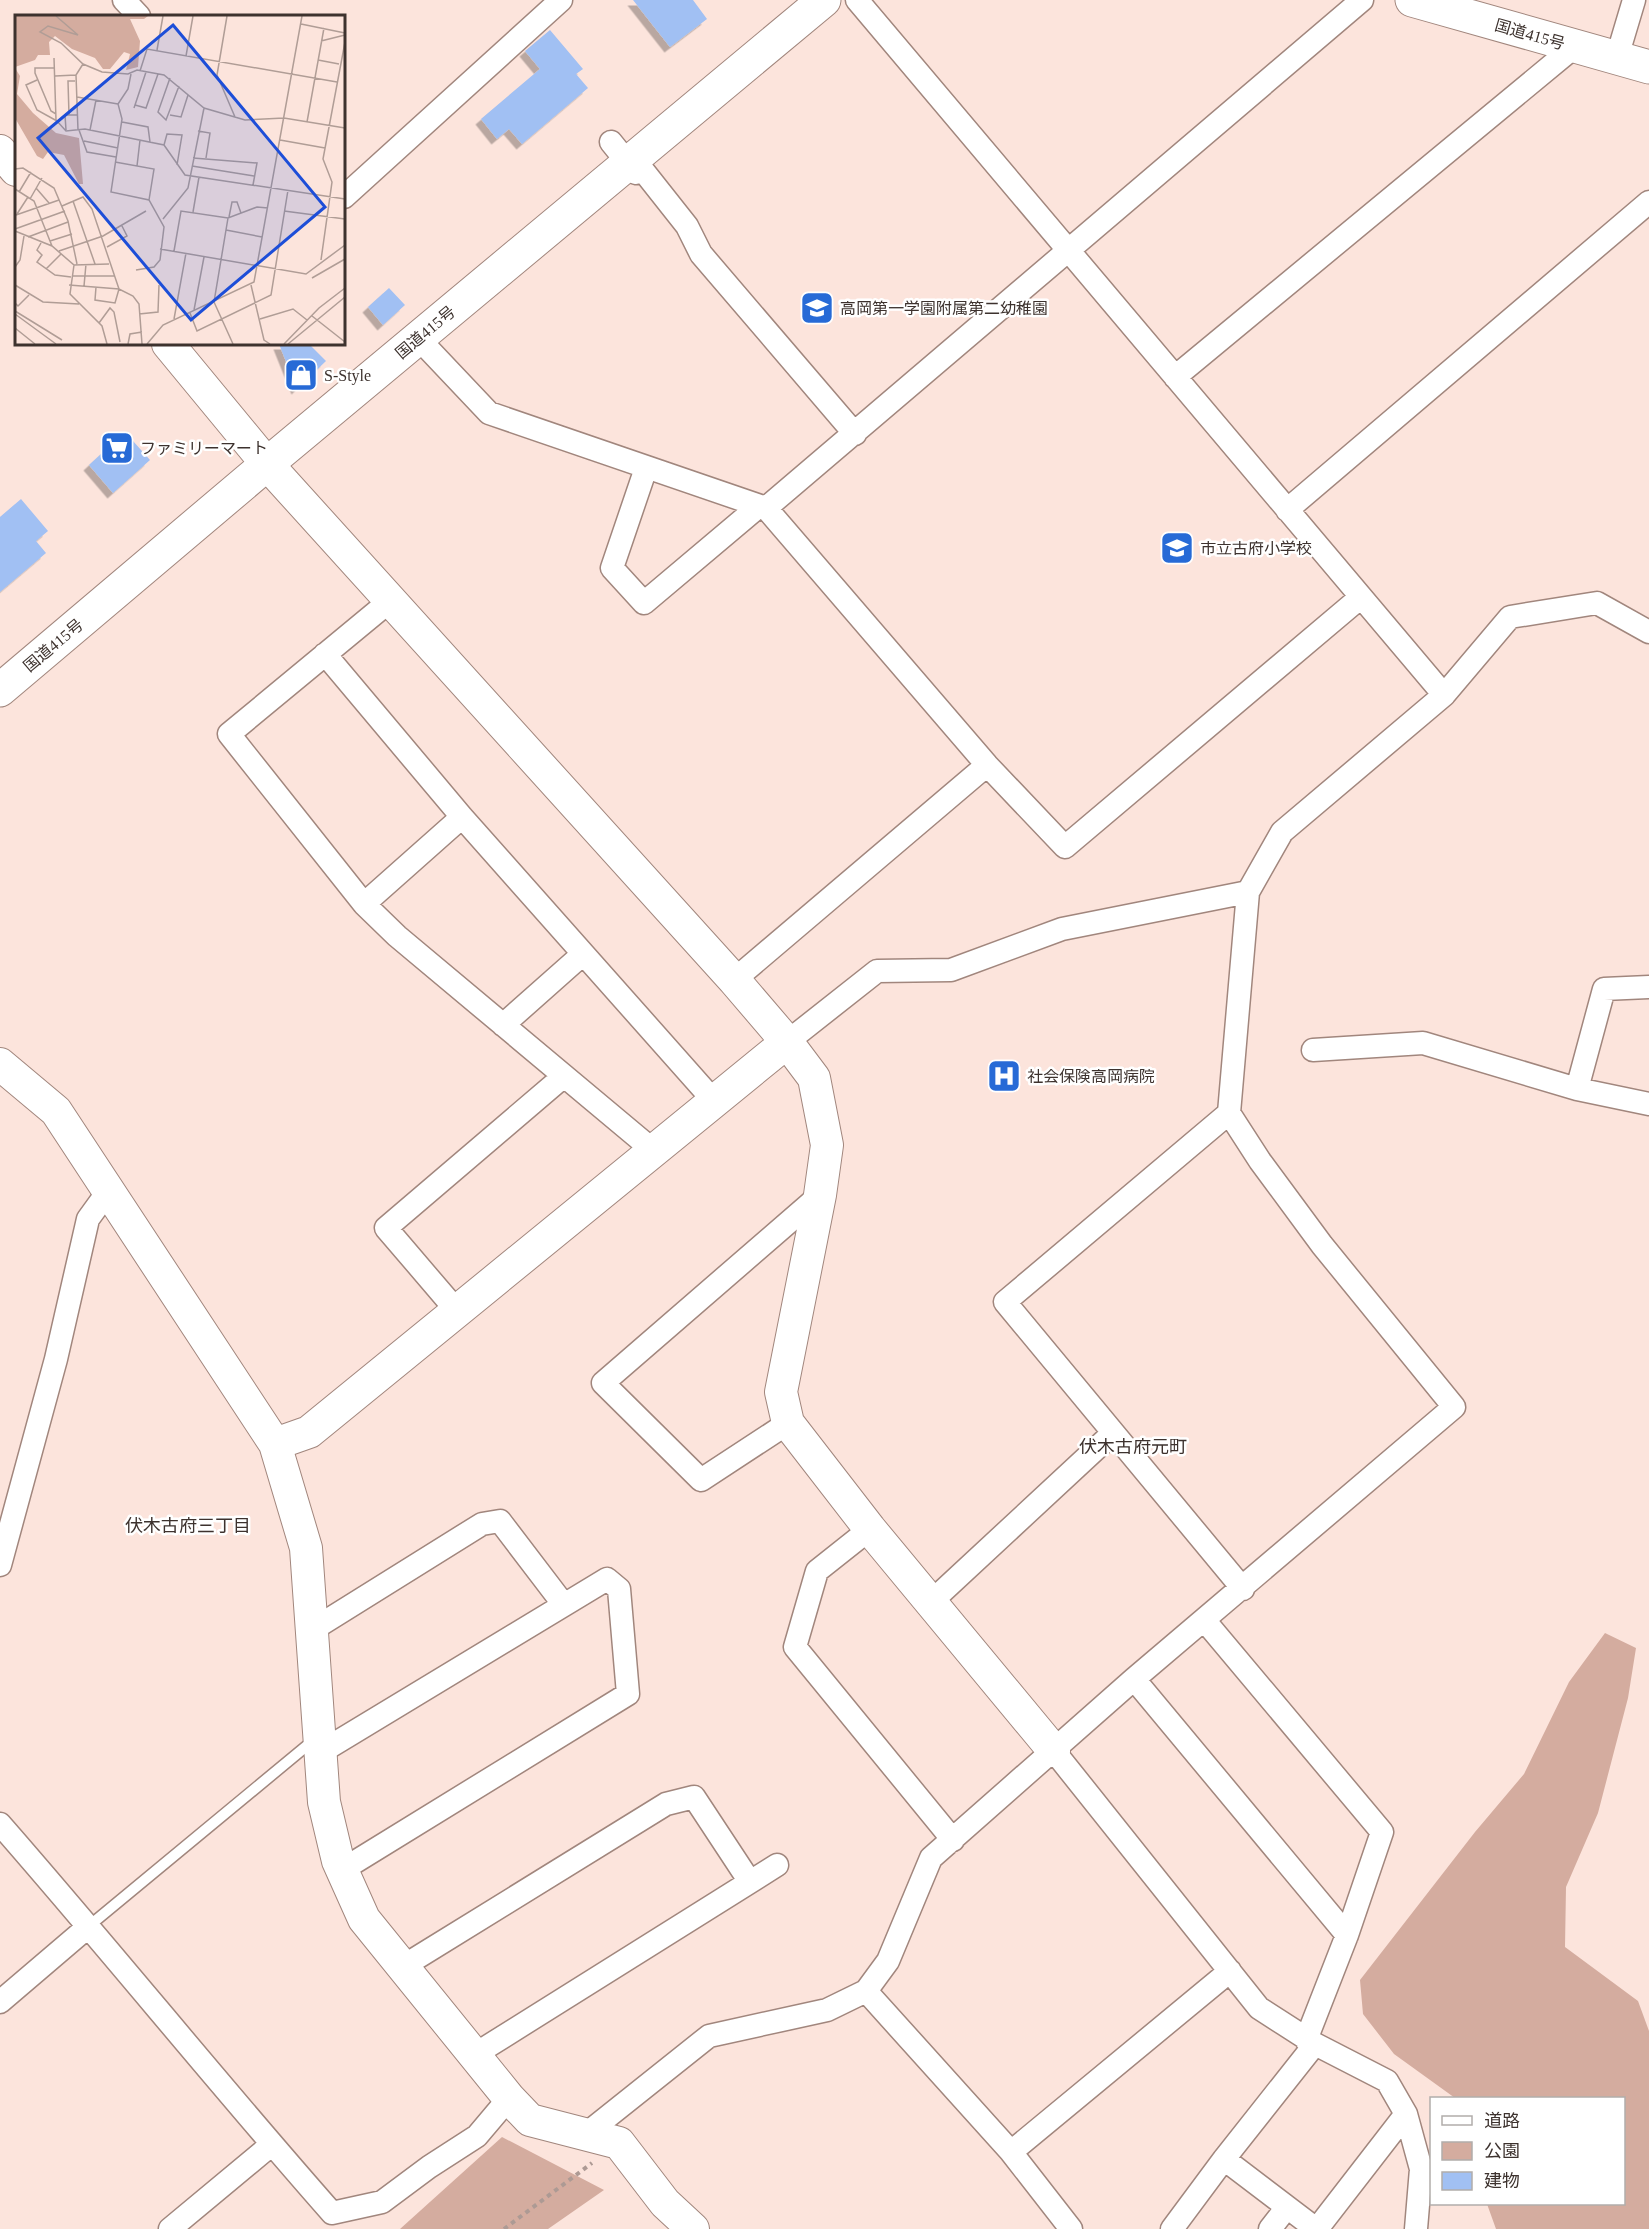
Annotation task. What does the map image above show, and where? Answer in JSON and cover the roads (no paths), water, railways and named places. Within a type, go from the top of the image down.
[{"type":"highway","name":"国道415号","points":[[0,690],[267,464],[824,0]]},
{"type":"highway","name":"国道415号","points":[[1412,0],[1649,67]]},
{"type":"street","points":[[124,0],[138,15]]},
{"type":"street","points":[[345,196],[561,0]]},
{"type":"street","points":[[857,0],[1444,695]]},
{"type":"street","points":[[646,468],[612,568],[644,603],[855,434],[1362,0]]},
{"type":"street","points":[[1617,57],[1634,0]]},
{"type":"street","points":[[1175,377],[1574,46]]},
{"type":"street","points":[[0,151],[15,169]]},
{"type":"street","points":[[630,162],[687,226],[701,254],[855,434]]},
{"type":"street","points":[[1287,510],[1649,202]]},
{"type":"street","points":[[418,338],[489,413],[762,507],[987,765],[1065,847],[1361,597]]},
{"type":"street","points":[[172,345],[267,464],[734,980],[787,1042],[814,1078],[827,1145],[820,1195],[781,1392],[788,1423],[870,1529],[1054,1751],[1259,2008],[1311,2042],[1388,2081],[1406,2114],[1421,2169],[1416,2229]]},
{"type":"street","points":[[391,600],[229,734],[364,904],[397,936],[654,1151]]},
{"type":"street","points":[[586,2134],[709,2036],[827,2010],[866,1991],[888,1961],[932,1858],[1134,1679],[1454,1407],[1322,1245],[1260,1161],[1229,1113],[1248,892],[1282,832],[1444,695],[1510,616],[1597,603],[1649,632]]},
{"type":"street","points":[[326,654],[462,817],[714,1101]]},
{"type":"street","points":[[734,980],[987,765]]},
{"type":"street","points":[[364,904],[462,817]]},
{"type":"street","points":[[275,1444],[309,1432],[877,971],[951,970],[1062,929],[1248,892]]},
{"type":"street","points":[[503,1024],[584,954]]},
{"type":"street","points":[[1577,1089],[1604,989],[1649,987]]},
{"type":"street","points":[[1312,1050],[1423,1043],[1577,1089],[1649,1104]]},
{"type":"street","points":[[0,1064],[56,1111],[275,1444],[306,1548],[324,1802],[338,1861],[364,1919],[509,2098],[530,2120],[619,2143],[665,2204],[693,2229]]},
{"type":"street","points":[[457,1311],[386,1228],[564,1076]]},
{"type":"street","points":[[1229,1113],[1005,1302],[1242,1589]]},
{"type":"street","points":[[0,1563],[56,1359],[88,1219],[109,1190]]},
{"type":"street","points":[[788,1423],[701,1480],[603,1383],[820,1195]]},
{"type":"street","points":[[931,1602],[1113,1433]]},
{"type":"street","points":[[312,1630],[482,1524],[500,1521],[564,1605]]},
{"type":"street","points":[[870,1529],[817,1571],[795,1647],[953,1840]]},
{"type":"street","points":[[320,1744],[607,1579],[619,1589],[628,1694],[342,1870]]},
{"type":"street","points":[[1172,2229],[1311,2042],[1382,1832],[1205,1621]]},
{"type":"street","points":[[1134,1679],[1347,1935]]},
{"type":"street","points":[[402,1967],[666,1804],[694,1797],[750,1882]]},
{"type":"street","points":[[0,1824],[89,1926],[271,2145],[332,2213],[382,2202],[429,2167],[477,2136],[509,2098]]},
{"type":"street","points":[[474,2055],[777,1865]]},
{"type":"street","points":[[0,2002],[89,1926]]},
{"type":"street","points":[[1011,2152],[1230,1971]]},
{"type":"street","points":[[866,1991],[1011,2152],[1071,2229]]},
{"type":"street","points":[[1224,2159],[1316,2229],[1406,2114]]},
{"type":"street","points":[[170,2229],[271,2145]]},
{"type":"street","points":[[1269,2229],[1287,2207]]},
{"type":"lane","points":[[89,1926],[320,1744]]},
{"type":"place","name":"高岡第一学園附属第二幼稚園","points":[[817,308]]},
{"type":"place","name":"S-Style","points":[[301,375]]},
{"type":"place","name":"ファミリーマート","points":[[117,448]]},
{"type":"place","name":"市立古府小学校","points":[[1177,548]]},
{"type":"place","name":"社会保険高岡病院","points":[[1004,1076]]},
{"type":"district","name":"伏木古府元町","points":[[1133,1447]]},
{"type":"district","name":"伏木古府三丁目","points":[[188,1526]]}]
